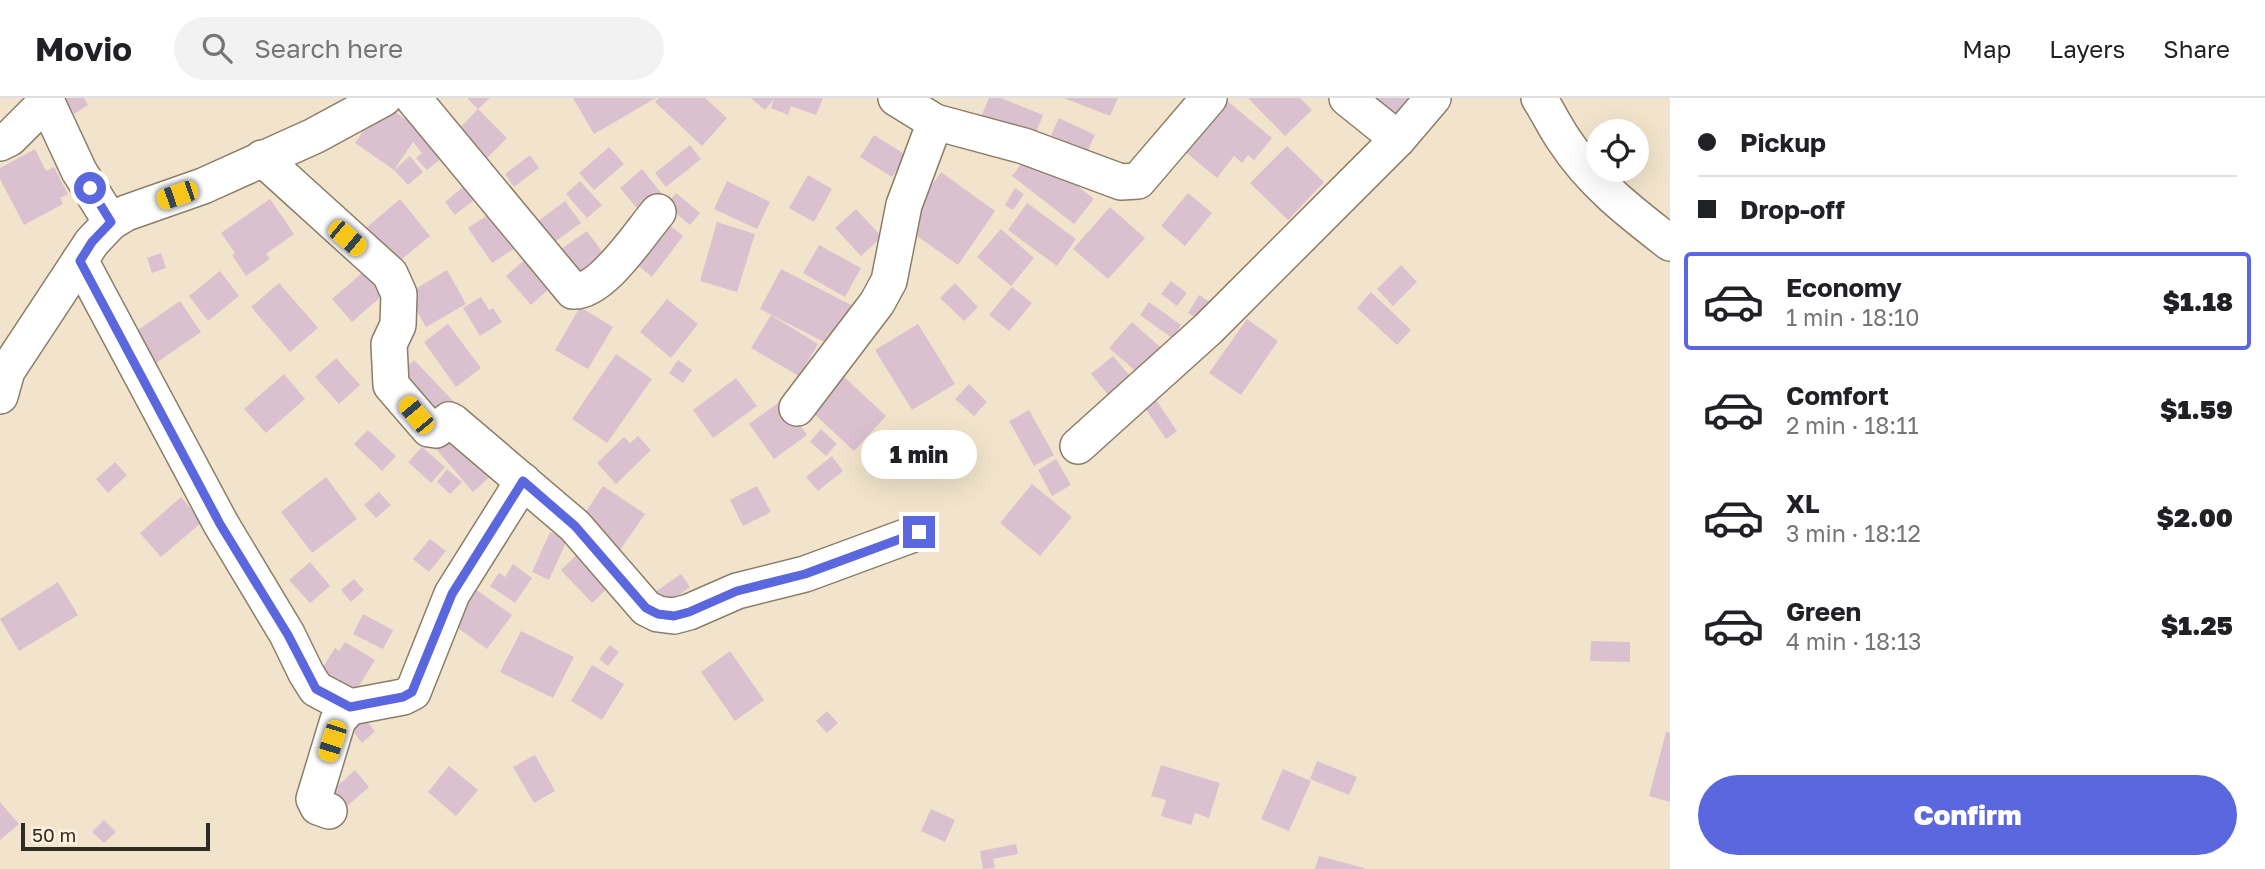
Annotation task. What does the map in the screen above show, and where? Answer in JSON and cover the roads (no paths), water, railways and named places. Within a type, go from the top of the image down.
[{"type":"street","points":[[413,98],[573,291],[583,292],[601,280],[658,212]]},
{"type":"street","points":[[896,98],[936,122],[1024,146],[1121,182],[1138,181],[1209,98]]},
{"type":"street","points":[[1347,98],[1398,139]]},
{"type":"street","points":[[1078,446],[1208,329],[1398,139],[1433,98]]},
{"type":"street","points":[[1539,98],[1564,140],[1591,175],[1620,205],[1670,243]]},
{"type":"street","points":[[0,143],[10,138],[46,100],[79,171],[111,222]]},
{"type":"street","points":[[0,396],[7,371],[92,242],[111,222],[126,214],[203,187],[314,136],[368,100]]},
{"type":"street","points":[[797,408],[877,303],[889,281],[904,205],[936,122]]},
{"type":"street","points":[[262,158],[390,274],[399,294],[398,325],[389,344],[391,385],[429,429],[436,430],[449,420],[453,422],[575,526],[646,608],[658,614],[674,616],[737,591],[805,574],[919,532]]},
{"type":"street","points":[[80,261],[220,524],[288,635],[306,673],[316,689],[350,707]]},
{"type":"street","points":[[329,811],[318,807],[314,799],[338,720],[350,707],[403,697],[412,692],[452,594],[523,481]]}]
